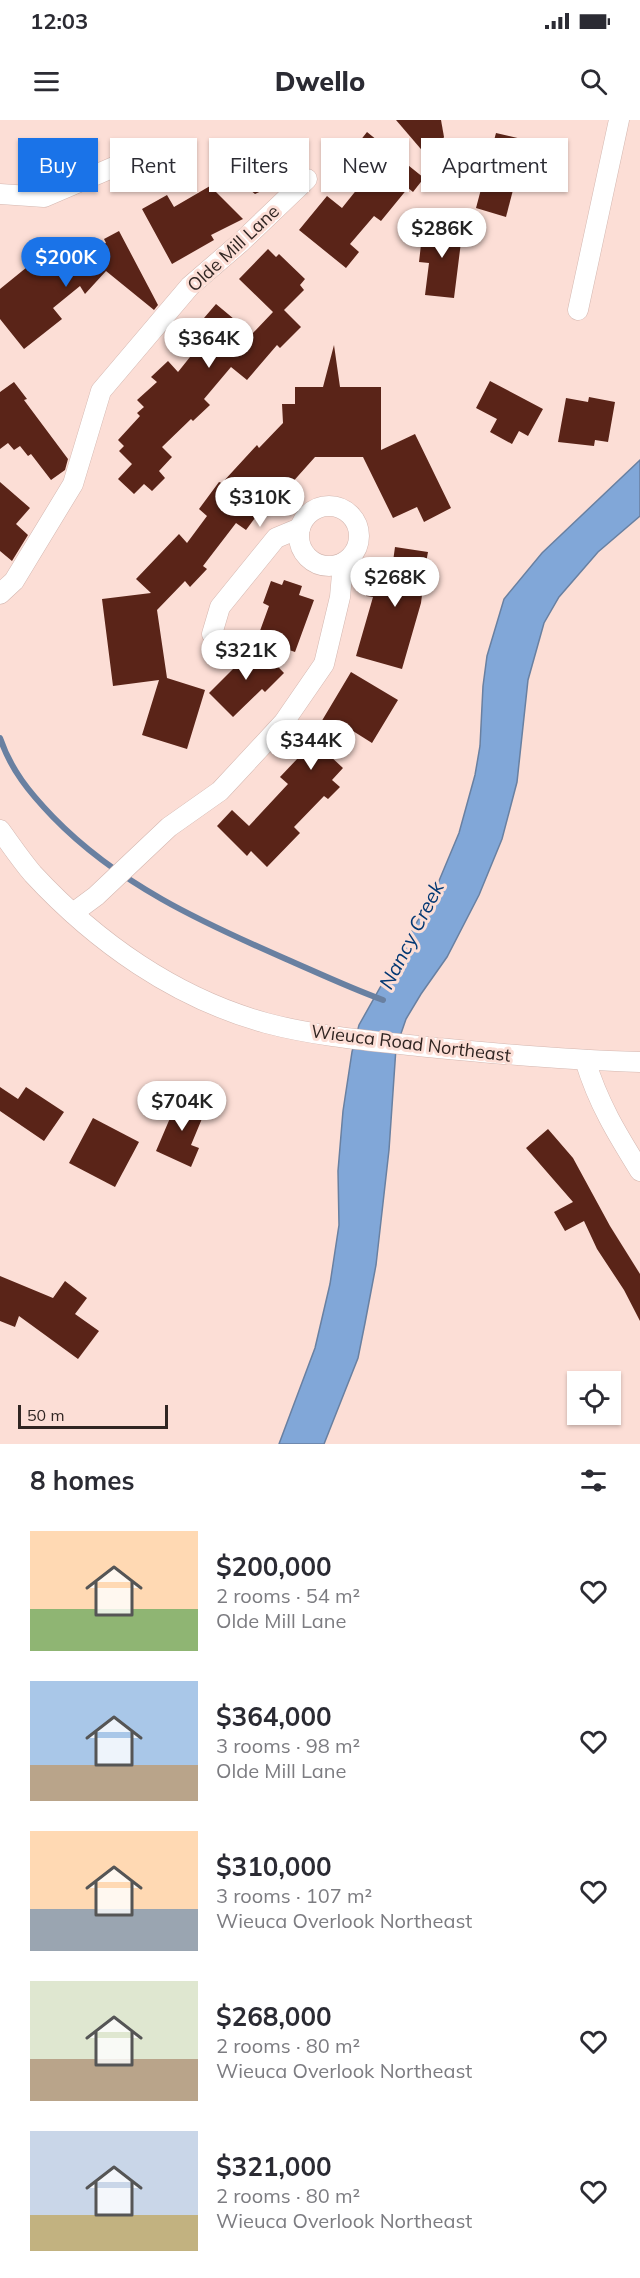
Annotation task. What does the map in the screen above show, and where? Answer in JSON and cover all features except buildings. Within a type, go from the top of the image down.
[{"type":"street","points":[[578,310],[619,120]]},
{"type":"street","points":[[0,194],[44,197],[110,169]]},
{"type":"street","name":"Olde Mill Lane","points":[[0,594],[14,581],[73,484],[100,391],[190,286],[240,243],[293,192]]},
{"type":"street","points":[[330,505],[349,512],[355,520],[360,539],[357,549],[343,563],[324,566],[314,562],[301,548],[300,528],[304,519],[320,507],[330,505]]},
{"type":"street","points":[[212,634],[220,607],[269,546],[276,538],[300,528]]},
{"type":"street","points":[[73,913],[96,896],[164,832],[220,791],[284,722],[324,664],[340,597],[343,563]]},
{"type":"street","name":"Wieuca Road Northeast","points":[[0,830],[32,872],[73,913],[117,951],[166,982],[219,1007],[266,1023],[340,1038],[503,1055],[640,1062]]},
{"type":"street","points":[[585,1060],[594,1090],[607,1118],[640,1171]]},
{"type":"water","name":"Nancy Creek","points":[[640,460],[640,516],[598,552],[559,597],[544,623],[528,680],[517,782],[502,839],[479,895],[447,957],[406,1019],[396,1048],[389,1150],[376,1265],[358,1358],[324,1444],[279,1444],[315,1348],[330,1284],[339,1225],[338,1171],[343,1111],[352,1052],[359,1025],[436,888],[459,833],[475,775],[480,746],[487,656],[504,599],[542,553]]},
{"type":"waterway","points":[[0,738],[15,770],[44,808],[78,841],[133,882],[223,931],[383,1000]]}]
